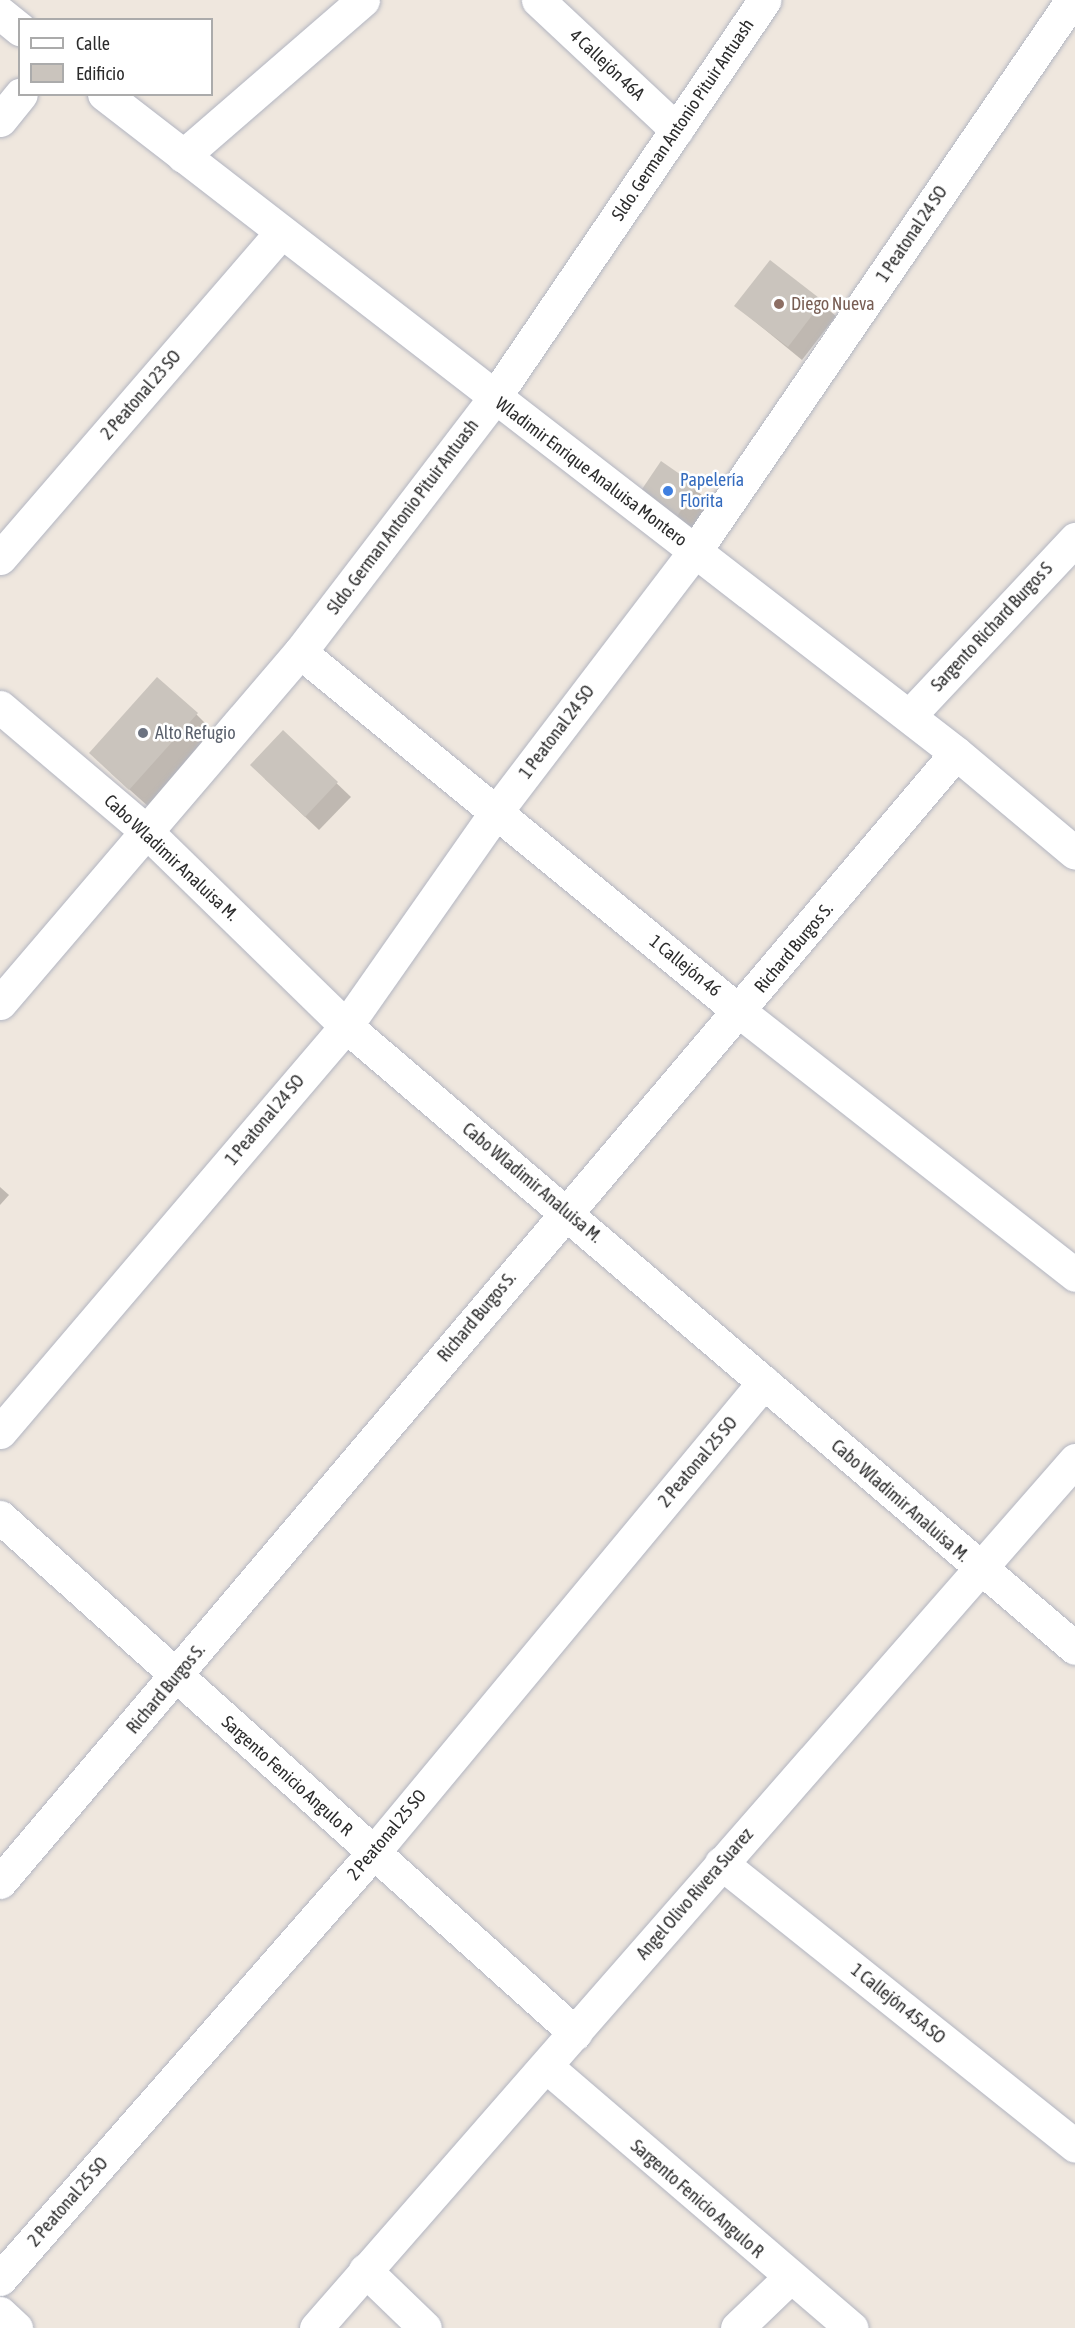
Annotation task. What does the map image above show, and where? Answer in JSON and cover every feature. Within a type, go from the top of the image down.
[{"type":"street","points":[[183,156],[363,0]]},
{"type":"street","name":"4 Callejón 46A","points":[[538,0],[677,130]]},
{"type":"street","name":"Sldo. German Antonio Pituir Antuash","points":[[0,1003],[145,830],[300,651],[494,399],[764,0]]},
{"type":"street","name":"1 Peatonal 24 SO","points":[[0,1432],[346,1026],[496,812],[695,551],[1072,0]]},
{"type":"street","points":[[0,13],[18,27]]},
{"type":"street","points":[[0,120],[19,96]]},
{"type":"street","name":"Wladimir Enrique Analuisa Montero","points":[[107,96],[494,399],[909,716],[1075,853]]},
{"type":"street","name":"2 Peatonal 23 SO","points":[[0,558],[281,233]]},
{"type":"street","name":"Sargento Richard Burgos S","points":[[909,716],[1075,538]]},
{"type":"street","name":"1 Callejón 46","points":[[300,651],[740,1011],[1075,1275]]},
{"type":"street","name":"Cabo Wladimir Analuisa M.","points":[[0,707],[145,830],[346,1026],[566,1211],[979,1569],[1075,1648]]},
{"type":"street","name":"Richard Burgos S.","points":[[0,1882],[177,1677],[566,1211],[740,1011],[956,753]]},
{"type":"street","name":"2 Peatonal 25 SO","points":[[0,2279],[373,1853],[764,1382]]},
{"type":"street","name":"Angel Olivo Rivera Suarez","points":[[316,2328],[547,2067],[721,1863],[1075,1460]]},
{"type":"street","name":"Sargento Fenicio Angulo R","points":[[0,1517],[575,2033]]},
{"type":"street","name":"1 Callejón 45A SO","points":[[721,1863],[1075,2146]]},
{"type":"street","name":"Sargento Fenicio Angulo R","points":[[547,2067],[788,2279],[851,2328]]},
{"type":"street","points":[[365,2270],[425,2328]]},
{"type":"street","points":[[737,2328],[788,2279]]},
{"type":"street","points":[[0,2313],[16,2328]]},
{"type":"building","name":"Diego Nueva","points":[[770,260],[823,301],[788,347],[734,306]]},
{"type":"building","name":"Papelería Florita","points":[[661,461],[697,486],[674,521],[638,495]]},
{"type":"building","name":"Alto Refugio","points":[[157,677],[198,713],[129,790],[89,753]]},
{"type":"building","points":[[283,730],[338,782],[305,817],[250,765]]},
{"type":"place","name":"Diego Nueva","points":[[779,304]]},
{"type":"place","name":"Papelería Florita","points":[[668,491]]},
{"type":"place","name":"Alto Refugio","points":[[143,733]]}]
